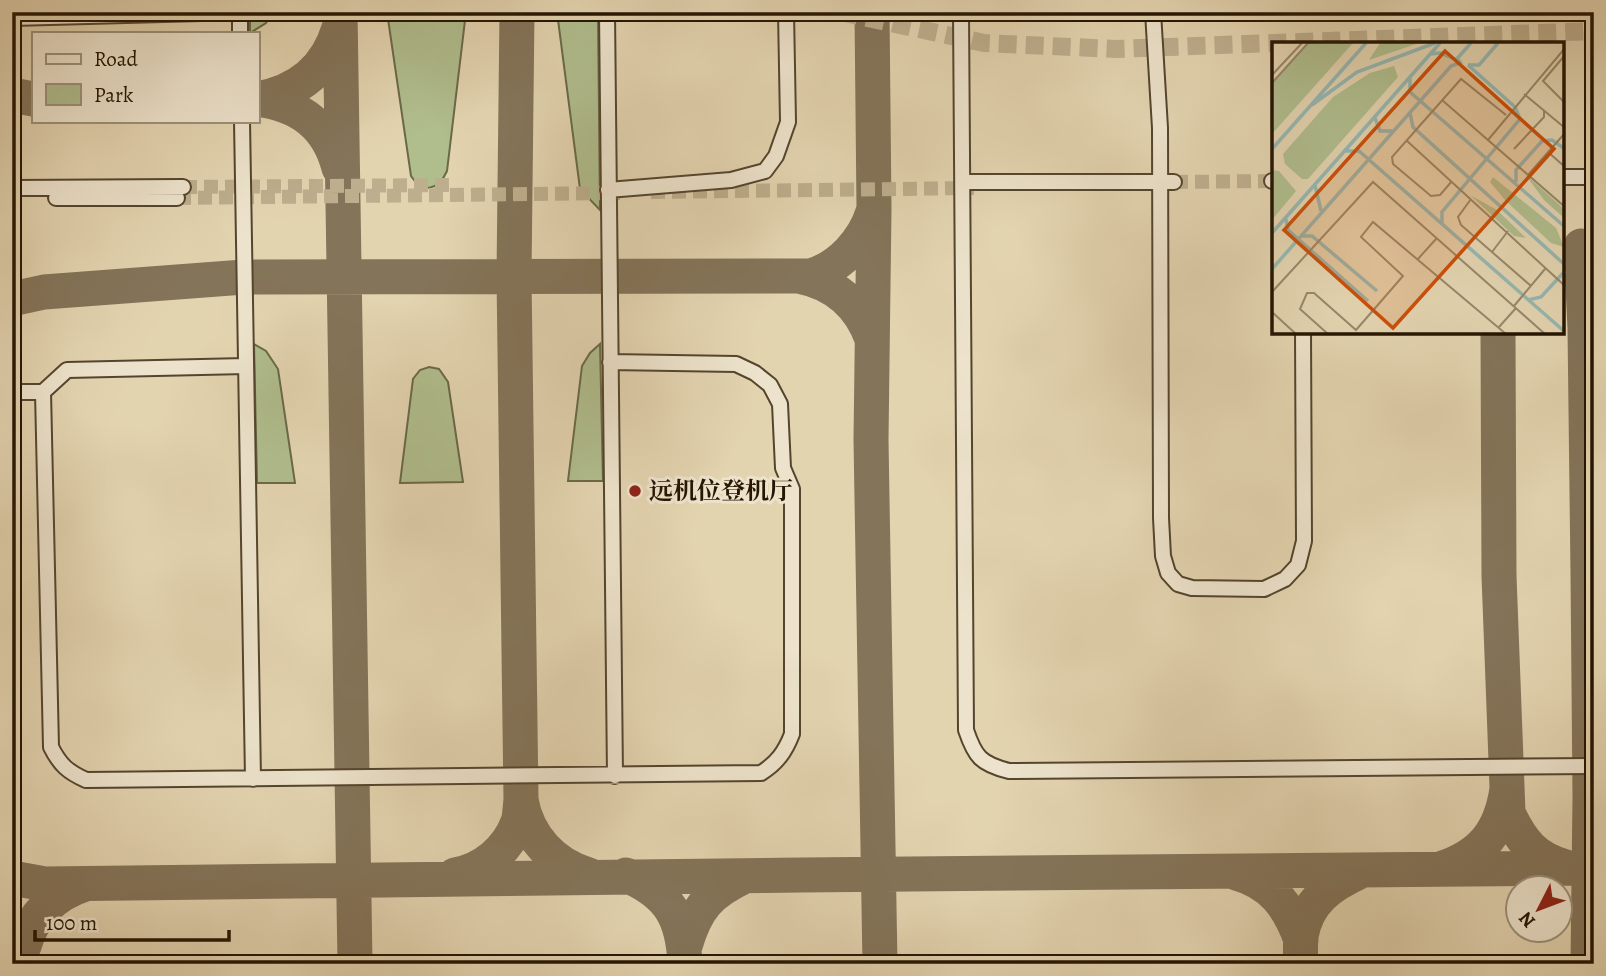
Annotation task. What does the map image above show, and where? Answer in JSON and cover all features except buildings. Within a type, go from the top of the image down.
[{"type":"lane","points":[[12,19],[43,15],[240,12],[240,32]]},
{"type":"lane","points":[[607,12],[615,776]]},
{"type":"lane","points":[[608,190],[731,180],[765,171],[776,156],[788,122],[786,12]]},
{"type":"lane","points":[[961,12],[966,730],[972,750],[988,766],[1009,771],[1594,766]]},
{"type":"lane","points":[[1153,12],[1164,183],[1161,518],[1163,556],[1168,573],[1178,584],[1192,588],[1264,589],[1285,579],[1298,565],[1304,541],[1303,334]]},
{"type":"lane","points":[[242,122],[253,779]]},
{"type":"lane","points":[[1564,177],[1594,177]]},
{"type":"lane","points":[[972,185],[1164,183]]},
{"type":"lane","points":[[12,188],[180,192],[12,197]]},
{"type":"lane","points":[[43,392],[51,747],[58,762],[67,771],[86,780],[761,773],[775,764],[786,749],[792,734],[792,489],[783,468],[780,404],[770,385],[755,373],[736,364],[610,362]]},
{"type":"lane","points":[[12,392],[43,392],[67,370],[246,366]]},
{"type":"green space","points":[[250,12],[272,12],[266,23],[250,32]]},
{"type":"green space","points":[[387,12],[466,12],[447,171],[435,186],[421,186],[411,176]]},
{"type":"green space","points":[[557,12],[598,12],[600,210],[580,189]]},
{"type":"green space","points":[[254,344],[266,351],[278,369],[295,483],[257,483]]},
{"type":"green space","points":[[600,344],[603,481],[568,481],[582,366]]},
{"type":"green space","points":[[429,367],[439,369],[448,382],[463,482],[400,483],[413,379],[420,370]]},
{"type":"taxiway","points":[[340,12],[355,964]]},
{"type":"taxiway","points":[[517,12],[514,276],[521,800],[529,825],[544,847],[564,864],[589,875]]},
{"type":"taxiway","points":[[872,12],[874,209],[871,440],[880,964]]},
{"type":"taxiway","points":[[259,99],[286,91],[309,76],[327,55],[339,28]]},
{"type":"taxiway","points":[[12,95],[32,99]]},
{"type":"taxiway","points":[[259,99],[286,106],[310,120],[328,140],[339,168]]},
{"type":"taxiway","points":[[12,299],[44,292],[244,277],[811,276],[832,266],[849,252],[864,233],[873,212]]},
{"type":"taxiway","points":[[1581,246],[1585,328],[1588,573],[1588,964]]},
{"type":"taxiway","points":[[799,276],[823,284],[844,297],[860,316],[872,339]]},
{"type":"taxiway","points":[[1498,334],[1499,576],[1508,813],[1530,848],[1545,859],[1566,867]]},
{"type":"taxiway","points":[[1440,869],[1467,857],[1487,840],[1500,817],[1507,789]]},
{"type":"taxiway","points":[[455,875],[475,869],[501,850],[514,832],[521,800]]},
{"type":"taxiway","points":[[12,878],[45,884],[1594,868]]},
{"type":"taxiway","points":[[1300,964],[1301,936],[1314,904],[1330,888],[1361,871]]},
{"type":"taxiway","points":[[1236,873],[1260,883],[1278,897],[1301,940]]},
{"type":"taxiway","points":[[626,875],[654,890],[671,909],[681,933],[685,964]]},
{"type":"taxiway","points":[[685,946],[694,921],[706,903],[722,889],[745,876]]},
{"type":"taxiway","points":[[24,946],[33,924],[46,907],[64,893],[85,884]]},
{"type":"tunnel","points":[[840,12],[984,43],[1116,49],[1272,43]]},
{"type":"tunnel","points":[[1302,42],[1594,31]]},
{"type":"tunnel","points":[[1174,182],[1272,181]]},
{"type":"tunnel","points":[[183,187],[450,185]]},
{"type":"tunnel","points":[[651,192],[974,188]]},
{"type":"tunnel","points":[[177,198],[620,193]]},
{"type":"place","name":"远机位登机厅","points":[[635,491]]}]
